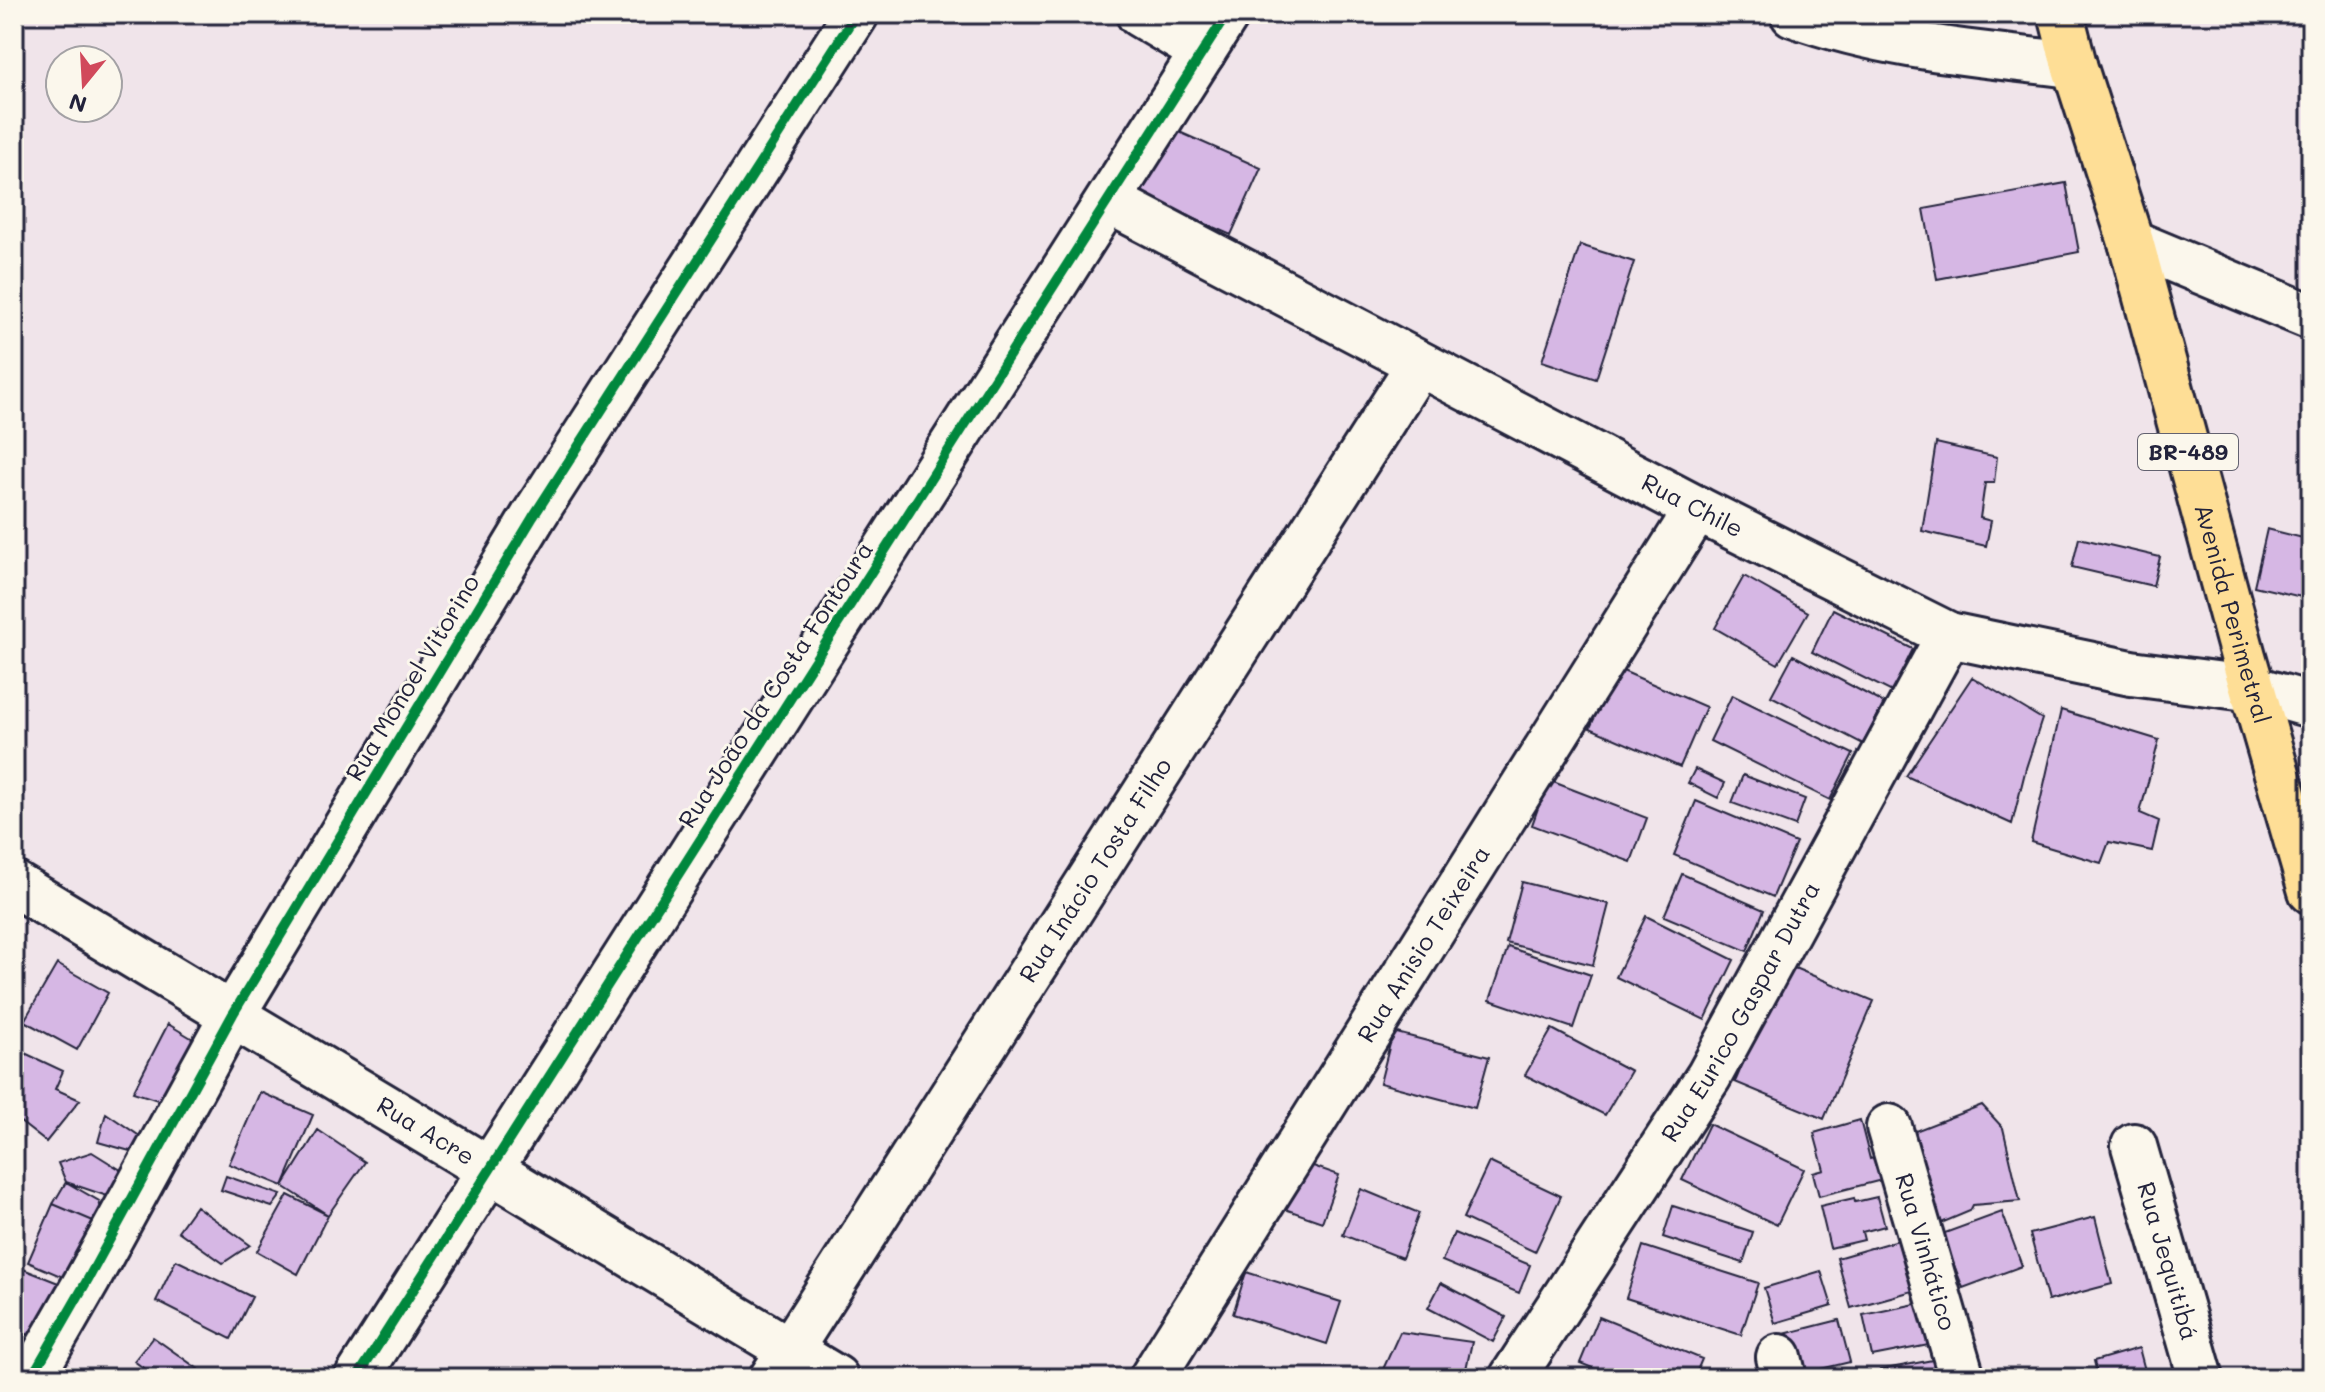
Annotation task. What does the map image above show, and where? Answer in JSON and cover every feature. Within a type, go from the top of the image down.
[{"type":"main road","name":"Avenida Perimetral","points":[[2061,14],[2074,65],[2131,242],[2311,891]]},
{"type":"street","name":"Rua Monoel Vitorino","points":[[31,1378],[233,1014],[533,517],[856,14]]},
{"type":"street","points":[[1139,14],[1203,52]]},
{"type":"street","name":"Rua João da Costa Fontoura","points":[[357,1378],[1227,14]]},
{"type":"street","points":[[1793,14],[1831,28],[1915,47],[2074,65]]},
{"type":"street","name":"Rua Chile","points":[[1109,201],[1697,509],[1949,635],[2131,673],[2254,689],[2311,705]]},
{"type":"street","points":[[2131,242],[2311,317]]},
{"type":"street","name":"Rua Inácio Tosta Filho","points":[[781,1364],[1419,364]]},
{"type":"street","name":"Rua Anisio Teixeira","points":[[1152,1378],[1697,509]]},
{"type":"street","name":"Rua Eurico Gaspar Dutra","points":[[1512,1378],[1709,1076],[1949,635]]},
{"type":"street","name":"Rua Acre","points":[[14,884],[490,1170],[781,1364],[836,1378]]},
{"type":"street","name":"Rua Vinhático","points":[[1889,1127],[1962,1378]]},
{"type":"street","name":"Rua Jequitibá","points":[[2134,1146],[2201,1378]]},
{"type":"building","points":[[1168,127],[1261,168],[1231,235],[1138,194]]},
{"type":"building","points":[[2066,183],[2079,252],[1937,279],[1924,209]]},
{"type":"building","points":[[1580,245],[1634,262],[1596,379],[1542,361]]},
{"type":"building","points":[[1936,443],[1997,457],[1994,483],[1985,483],[1980,518],[1991,521],[1986,546],[1922,531]]},
{"type":"building","points":[[2267,529],[2311,540],[2310,599],[2254,586]]},
{"type":"building","points":[[2079,538],[2160,557],[2153,586],[2072,567]]},
{"type":"building","points":[[1744,576],[1808,612],[1778,664],[1715,628]]},
{"type":"building","points":[[1833,609],[1913,649],[1892,692],[1812,652]]},
{"type":"building","points":[[1793,655],[1884,703],[1863,744],[1771,696]]},
{"type":"building","points":[[1616,668],[1706,707],[1680,767],[1590,728]]},
{"type":"building","points":[[1972,677],[2042,719],[2012,824],[1906,776]]},
{"type":"building","points":[[1732,695],[1853,754],[1830,800],[1710,741]]},
{"type":"building","points":[[2061,710],[2159,740],[2140,813],[2159,821],[2152,851],[2109,842],[2101,863],[2031,842]]},
{"type":"building","points":[[1695,769],[1725,783],[1718,798],[1688,783]]},
{"type":"building","points":[[1743,775],[1805,799],[1795,826],[1732,803]]},
{"type":"building","points":[[1548,780],[1647,818],[1631,862],[1532,825]]},
{"type":"building","points":[[1696,801],[1796,843],[1773,897],[1674,855]]},
{"type":"building","points":[[1682,874],[1764,910],[1747,951],[1664,916]]},
{"type":"building","points":[[1522,882],[1609,904],[1593,965],[1506,943]]},
{"type":"building","points":[[1646,916],[1734,960],[1705,1020],[1616,977]]},
{"type":"building","points":[[1508,947],[1591,975],[1573,1028],[1490,1000]]},
{"type":"building","points":[[57,964],[108,993],[77,1050],[24,1021]]},
{"type":"building","points":[[1785,964],[1874,1001],[1824,1119],[1735,1082]]},
{"type":"building","points":[[168,1024],[203,1045],[170,1104],[133,1092]]},
{"type":"building","points":[[1552,1029],[1631,1071],[1605,1115],[1525,1075]]},
{"type":"building","points":[[1393,1032],[1489,1057],[1475,1108],[1380,1083]]},
{"type":"building","points":[[14,1048],[63,1071],[55,1089],[80,1100],[46,1142],[14,1117]]},
{"type":"building","points":[[260,1092],[313,1115],[283,1186],[229,1164]]},
{"type":"building","points":[[1982,1105],[2003,1128],[2020,1201],[1973,1205],[1970,1211],[1932,1227],[1916,1184],[1928,1179],[1910,1133]]},
{"type":"building","points":[[106,1113],[141,1137],[137,1153],[98,1142]]},
{"type":"building","points":[[1860,1120],[1870,1159],[1877,1157],[1882,1180],[1819,1196],[1813,1173],[1824,1170],[1814,1133]]},
{"type":"building","points":[[1709,1124],[1804,1169],[1777,1225],[1682,1180]]},
{"type":"building","points":[[318,1130],[365,1162],[328,1215],[283,1186]]},
{"type":"building","points":[[92,1152],[132,1177],[116,1199],[66,1182],[58,1163]]},
{"type":"building","points":[[1296,1160],[1339,1175],[1322,1222],[1279,1207]]},
{"type":"building","points":[[1489,1162],[1561,1196],[1535,1252],[1463,1218]]},
{"type":"building","points":[[226,1176],[281,1195],[272,1207],[221,1190]]},
{"type":"building","points":[[66,1182],[99,1201],[105,1226],[53,1204]]},
{"type":"building","points":[[1361,1189],[1419,1213],[1402,1258],[1343,1235]]},
{"type":"building","points":[[288,1195],[328,1215],[298,1274],[257,1251]]},
{"type":"building","points":[[1877,1197],[1885,1226],[1862,1232],[1864,1240],[1830,1248],[1820,1206],[1854,1198],[1855,1202]]},
{"type":"building","points":[[53,1204],[105,1226],[79,1284],[28,1262]]},
{"type":"building","points":[[196,1206],[250,1245],[223,1263],[178,1231]]},
{"type":"building","points":[[1673,1206],[1753,1232],[1743,1263],[1663,1237]]},
{"type":"building","points":[[2002,1212],[2022,1266],[1963,1288],[1942,1234]]},
{"type":"building","points":[[2095,1217],[2112,1284],[2048,1301],[2030,1234]]},
{"type":"building","points":[[1454,1233],[1530,1265],[1519,1293],[1442,1261]]},
{"type":"building","points":[[1912,1236],[1927,1287],[1851,1308],[1837,1258]]},
{"type":"building","points":[[1643,1246],[1758,1283],[1741,1335],[1626,1298]]},
{"type":"building","points":[[176,1260],[252,1297],[231,1339],[156,1301]]},
{"type":"building","points":[[18,1267],[71,1288],[32,1338],[14,1324],[14,1276]]},
{"type":"building","points":[[1821,1271],[1832,1306],[1775,1323],[1764,1288]]},
{"type":"building","points":[[1246,1272],[1341,1302],[1327,1344],[1233,1314]]},
{"type":"building","points":[[1441,1283],[1506,1317],[1493,1342],[1428,1308]]},
{"type":"building","points":[[1930,1301],[1939,1343],[1872,1356],[1863,1315]]},
{"type":"building","points":[[1599,1317],[1702,1359],[1694,1378],[1617,1378],[1580,1363]]},
{"type":"building","points":[[1839,1320],[1850,1362],[1791,1376],[1780,1335]]},
{"type":"building","points":[[1400,1332],[1472,1342],[1464,1378],[1379,1378]]},
{"type":"building","points":[[153,1337],[198,1369],[195,1378],[157,1378],[134,1361]]},
{"type":"building","points":[[2139,1348],[2147,1378],[2098,1378],[2094,1361]]},
{"type":"building","points":[[1943,1358],[1946,1378],[1882,1378],[1880,1370]]},
{"type":"building","points":[[1569,1369],[1591,1378],[1566,1378]]},
{"type":"cycle path","points":[[31,1378],[233,1014],[533,517],[856,14]]},
{"type":"cycle path","points":[[357,1378],[1227,14]]}]
